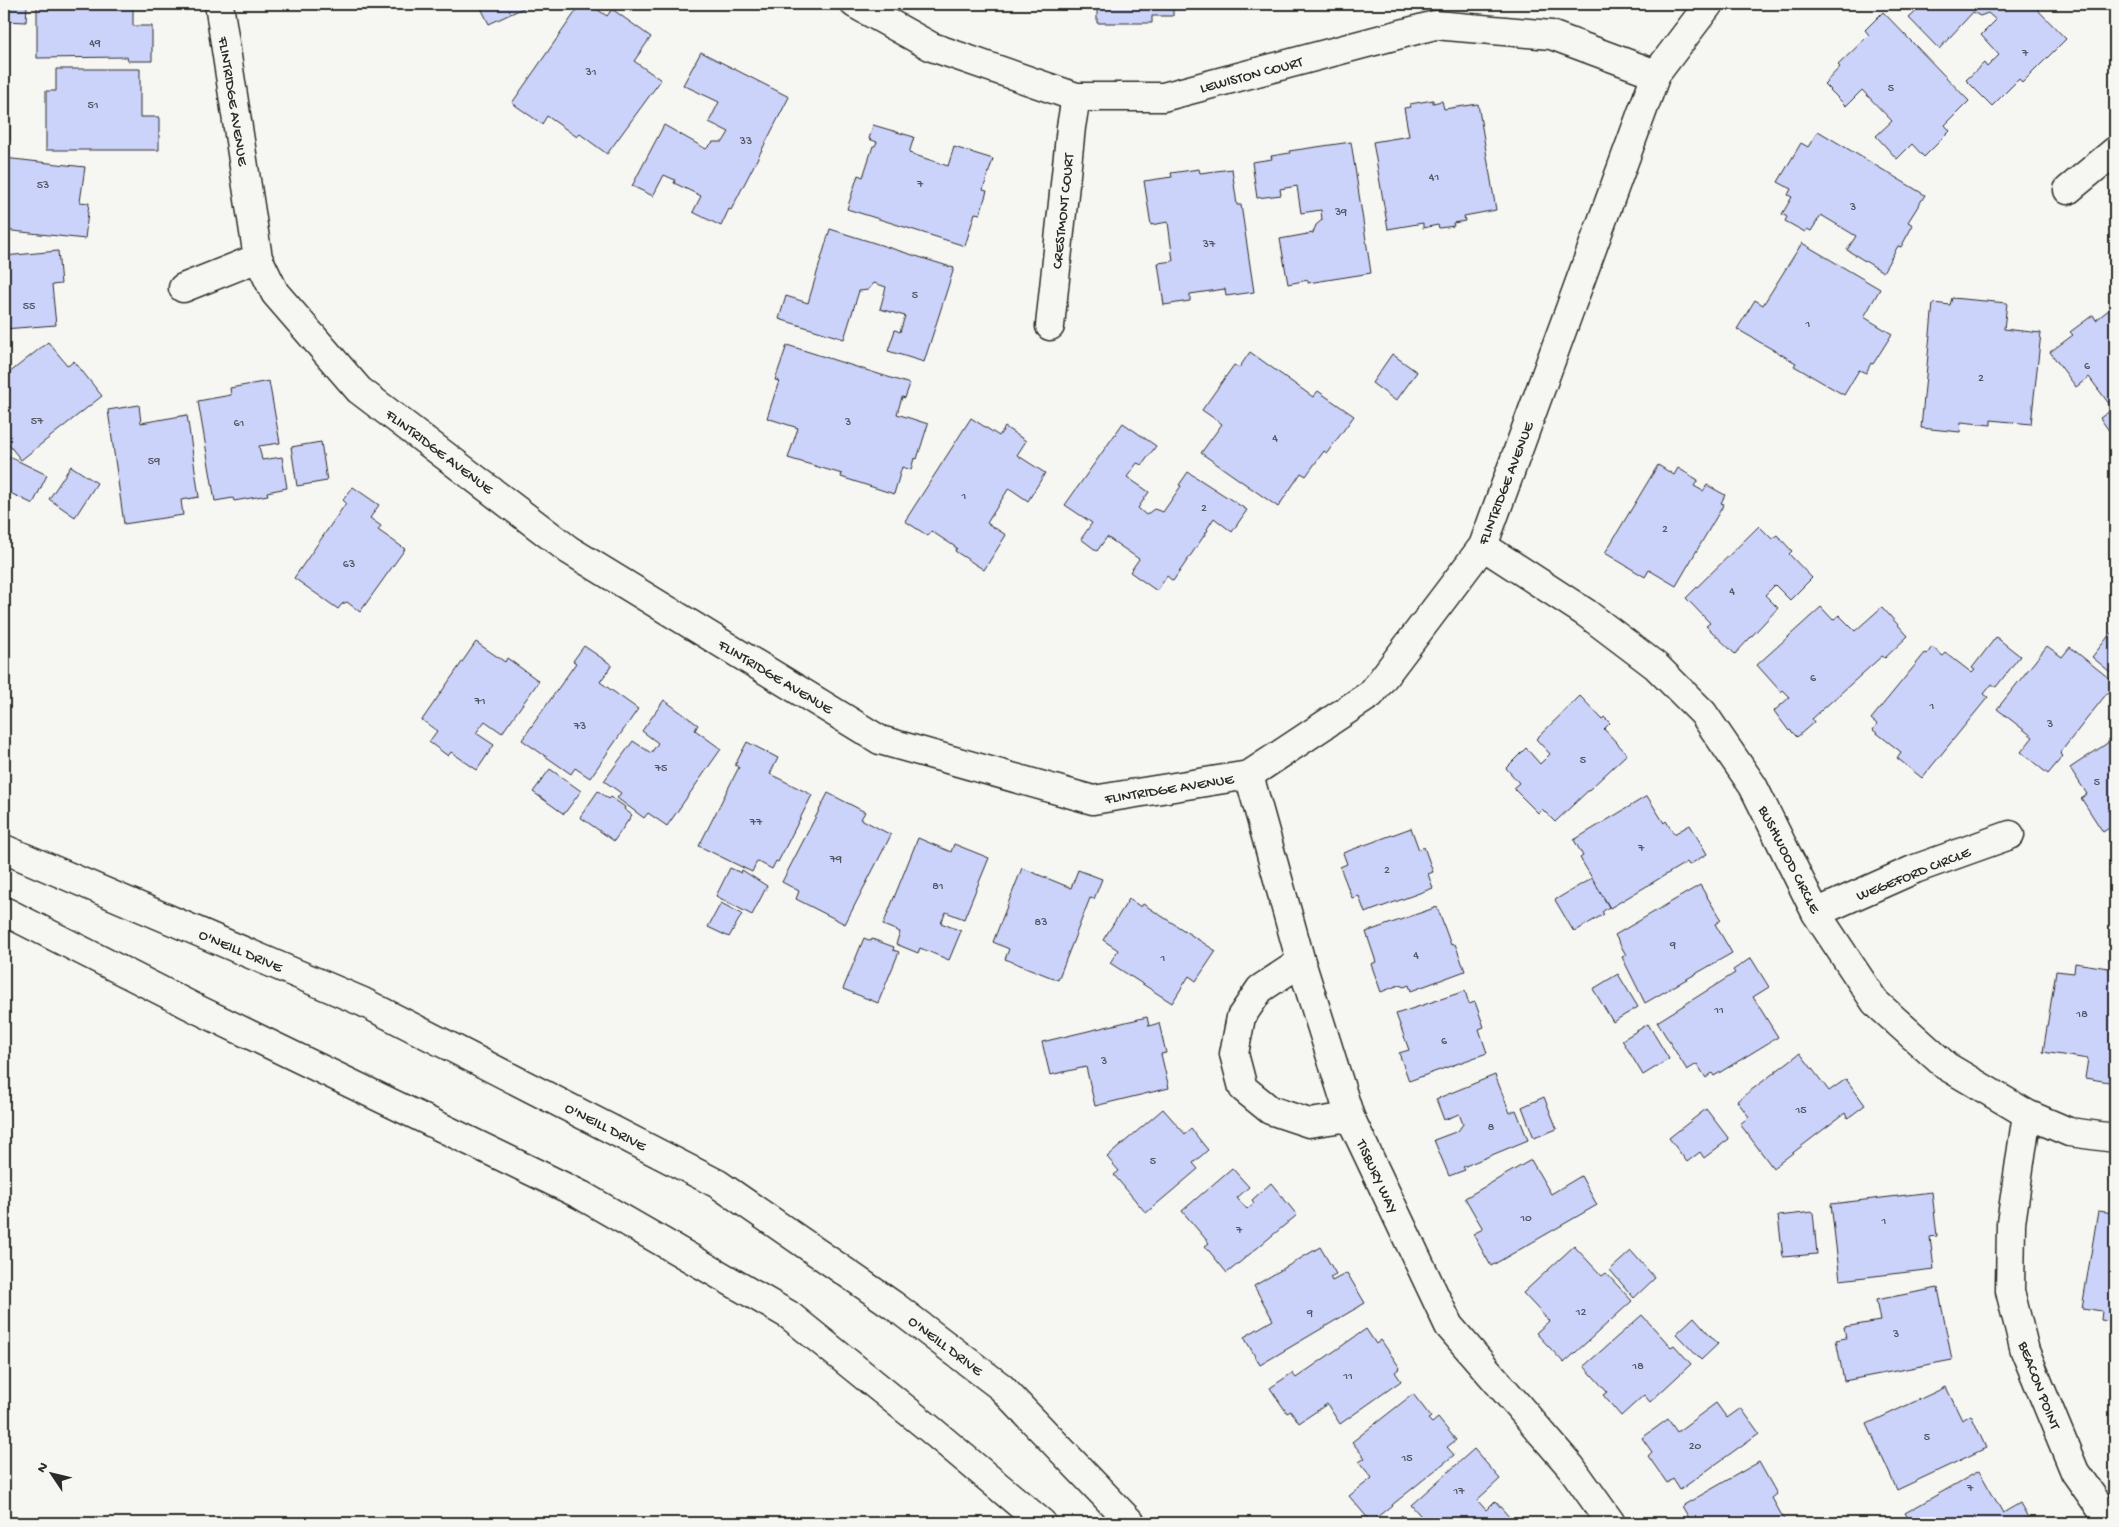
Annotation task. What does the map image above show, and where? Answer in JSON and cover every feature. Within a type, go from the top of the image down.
[{"type":"street","name":"FLINTRIDGE AVENUE","points":[[219,4],[258,258],[275,292],[359,390],[569,550],[880,740],[1093,800],[1248,775],[1371,694],[1483,546],[1656,74],[1709,4]]},
{"type":"street","name":"LEWISTON COURT","points":[[855,4],[932,47],[1076,96],[1163,97],[1435,26],[1551,35],[1656,74]]},
{"type":"street","name":"CRESTMONT COURT","points":[[1050,326],[1076,96]]},
{"type":"street","points":[[2068,190],[2115,151]]},
{"type":"street","points":[[183,288],[258,258]]},
{"type":"street","name":"BUSHWOOD CIRCLE","points":[[1483,546],[1586,613],[1656,666],[1703,713],[1754,786],[1816,913],[1875,1002],[1946,1066],[2027,1114],[2069,1132],[2115,1138]]},
{"type":"street","name":"TISBURY WAY","points":[[1248,775],[1300,962],[1350,1117],[1449,1326],[1571,1467],[1611,1523]]},
{"type":"street","name":"WEGEFORD CIRCLE","points":[[1816,913],[1915,869],[2010,835]]},
{"type":"street","name":"O'NEILL DRIVE","points":[[4,848],[363,1002],[718,1184],[893,1305],[1002,1387],[1131,1523]]},
{"type":"street","points":[[4,911],[208,1014],[581,1195],[789,1315],[1042,1523]]},
{"type":"street","points":[[1300,962],[1260,989],[1241,1017],[1234,1054],[1243,1088],[1270,1110],[1309,1123],[1350,1117]]},
{"type":"street","name":"BEACON POINT","points":[[2027,1114],[2011,1223],[2010,1290],[2025,1351],[2074,1472],[2111,1523]]},
{"type":"building","points":[[4,4],[27,4],[26,22],[4,21]]},
{"type":"building","points":[[37,4],[133,4],[133,26],[152,26],[152,61],[128,61],[127,57],[37,58]]},
{"type":"building","points":[[479,4],[532,4],[489,24]]},
{"type":"building","points":[[581,4],[589,4],[607,16],[612,9],[651,37],[634,61],[661,80],[607,154],[580,134],[577,137],[547,116],[542,124],[512,103]]},
{"type":"building","points":[[1097,4],[1173,4],[1173,16],[1152,16],[1152,23],[1097,23]]},
{"type":"building","points":[[1918,4],[2032,4],[2066,39],[2022,83],[2019,79],[1992,106],[1966,80],[1984,63],[1987,67],[1999,55],[1981,35],[1996,20],[1988,13],[1980,16],[1973,12],[1939,49],[1909,18],[1920,8]]},
{"type":"building","points":[[1883,12],[1969,101],[1945,125],[1950,131],[1924,157],[1912,144],[1897,159],[1876,136],[1892,121],[1862,90],[1846,106],[1824,84],[1840,67],[1838,65],[1869,35],[1865,30]]},
{"type":"building","points":[[701,52],[789,97],[721,226],[693,212],[701,196],[674,183],[675,180],[664,175],[653,196],[632,186],[664,125],[706,149],[713,142],[723,142],[729,132],[709,122],[719,102],[683,85]]},
{"type":"building","points":[[56,69],[140,69],[140,117],[159,117],[159,150],[46,150],[46,91],[56,91]]},
{"type":"building","points":[[1433,100],[1433,103],[1442,101],[1444,109],[1478,104],[1496,210],[1464,216],[1465,221],[1453,223],[1454,226],[1439,228],[1438,225],[1423,228],[1423,223],[1388,229],[1373,142],[1409,136],[1404,108],[1411,107],[1410,104]]},
{"type":"building","points":[[4,109],[10,109],[10,141],[4,141]]},
{"type":"building","points":[[873,125],[914,137],[909,153],[948,166],[954,147],[993,159],[983,190],[987,191],[980,214],[975,213],[965,246],[847,209],[858,175],[863,177],[873,146],[877,142],[869,139]]},
{"type":"building","points":[[1818,131],[1925,195],[1908,222],[1913,225],[1901,247],[1898,246],[1883,272],[1847,250],[1856,236],[1821,215],[1811,231],[1807,229],[1805,232],[1785,221],[1787,217],[1782,214],[1792,197],[1788,195],[1791,189],[1778,182],[1801,143],[1808,147]]},
{"type":"building","points":[[1351,142],[1371,273],[1308,283],[1308,280],[1288,284],[1280,239],[1313,233],[1316,225],[1322,220],[1321,210],[1301,213],[1297,186],[1280,189],[1281,195],[1257,198],[1252,162],[1272,159],[1271,156],[1290,153],[1289,151]]},
{"type":"building","points":[[4,158],[85,167],[80,202],[89,203],[85,239],[4,230]]},
{"type":"building","points":[[1199,169],[1200,173],[1232,169],[1237,205],[1241,205],[1254,292],[1226,296],[1225,289],[1190,294],[1190,301],[1164,305],[1158,263],[1173,261],[1168,222],[1151,225],[1144,181],[1172,177],[1171,173]]},
{"type":"building","points":[[830,229],[954,268],[924,362],[888,351],[895,330],[900,332],[905,316],[880,309],[886,287],[874,283],[868,290],[859,291],[844,339],[779,319],[786,296],[808,303]]},
{"type":"building","points":[[1802,243],[1880,289],[1864,317],[1892,334],[1866,373],[1859,370],[1844,395],[1794,366],[1796,363],[1737,329],[1755,300],[1763,305]]},
{"type":"building","points":[[58,251],[61,284],[52,285],[56,325],[4,329],[4,256]]},
{"type":"building","points":[[1952,298],[2007,303],[2004,329],[2041,333],[2031,424],[1991,420],[1991,425],[1961,422],[1960,432],[1921,428],[1933,303],[1950,305]]},
{"type":"building","points":[[2115,305],[2115,439],[2100,418],[2113,409],[2089,377],[2076,387],[2050,352],[2073,335],[2070,332],[2093,315],[2096,320]]},
{"type":"building","points":[[48,342],[68,366],[74,361],[102,396],[21,460],[9,445],[4,449],[4,377]]},
{"type":"building","points":[[787,345],[910,384],[905,398],[902,397],[897,414],[928,424],[917,459],[914,458],[911,470],[902,467],[894,494],[841,477],[842,474],[788,458],[798,428],[767,418],[779,381],[775,380]]},
{"type":"building","points":[[1250,352],[1313,397],[1318,391],[1354,416],[1327,453],[1324,451],[1306,476],[1301,473],[1278,507],[1201,453],[1222,424],[1202,410],[1234,365],[1239,368]]},
{"type":"building","points":[[1392,354],[1417,372],[1396,401],[1372,383]]},
{"type":"building","points":[[269,381],[280,443],[259,446],[262,460],[282,457],[287,488],[267,492],[268,495],[234,501],[233,498],[215,501],[198,401],[231,395],[230,388]]},
{"type":"building","points":[[139,405],[141,423],[187,415],[199,497],[181,500],[183,515],[124,524],[108,410]]},
{"type":"building","points":[[971,418],[999,436],[1005,427],[1026,441],[1017,455],[1045,473],[1028,501],[1009,488],[987,523],[1006,535],[984,570],[955,551],[957,548],[931,531],[928,536],[905,521]]},
{"type":"building","points":[[1123,423],[1156,446],[1142,465],[1137,463],[1127,477],[1149,492],[1138,508],[1146,515],[1154,509],[1163,512],[1188,472],[1247,510],[1232,532],[1214,518],[1208,530],[1173,581],[1167,576],[1157,591],[1130,572],[1139,559],[1107,537],[1097,551],[1081,539],[1092,523],[1065,505]]},
{"type":"building","points":[[321,442],[327,481],[297,486],[291,447]]},
{"type":"building","points":[[10,457],[47,475],[33,504],[4,490],[4,470]]},
{"type":"building","points":[[1658,465],[1674,475],[1678,468],[1698,480],[1694,486],[1703,491],[1707,485],[1725,495],[1721,503],[1724,504],[1676,586],[1649,570],[1645,577],[1605,553]]},
{"type":"building","points":[[71,466],[97,483],[75,517],[49,499]]},
{"type":"building","points":[[353,487],[379,505],[370,518],[381,526],[378,530],[405,549],[360,612],[347,602],[338,609],[294,578],[346,503],[343,500]]},
{"type":"building","points":[[1759,526],[1772,539],[1777,535],[1792,551],[1789,554],[1812,578],[1790,600],[1775,585],[1765,595],[1778,608],[1735,654],[1706,626],[1710,623],[1686,598]]},
{"type":"building","points":[[1821,607],[1833,620],[1839,615],[1855,631],[1882,607],[1908,636],[1885,658],[1882,656],[1812,719],[1814,722],[1797,737],[1789,731],[1774,711],[1790,697],[1783,690],[1781,692],[1757,665]]},
{"type":"building","points":[[2111,633],[2115,636],[2115,676],[2092,657]]},
{"type":"building","points":[[1996,637],[2020,656],[1996,687],[1992,684],[1984,694],[1988,697],[1922,778],[1897,758],[1901,752],[1873,730],[1877,724],[1871,719],[1932,647],[1943,656],[1946,653],[1972,673],[1975,670],[1972,668]]},
{"type":"building","points":[[476,642],[505,662],[507,658],[539,681],[502,733],[485,721],[476,733],[494,745],[477,770],[451,752],[448,756],[429,742],[437,731],[422,720]]},
{"type":"building","points":[[584,646],[612,665],[600,682],[638,709],[590,778],[575,768],[571,774],[522,740],[576,663],[573,661]]},
{"type":"building","points":[[2047,646],[2062,657],[2070,647],[2115,683],[2060,753],[2063,756],[2048,774],[2021,752],[2033,737],[1997,709]]},
{"type":"building","points":[[1580,696],[1602,719],[1604,717],[1610,723],[1604,729],[1627,754],[1555,822],[1542,809],[1538,813],[1513,788],[1519,783],[1506,768],[1526,748],[1540,764],[1550,754],[1536,739]]},
{"type":"building","points":[[664,700],[698,725],[695,730],[721,749],[667,826],[648,813],[644,818],[617,798],[621,793],[604,781],[633,741],[651,753],[658,743],[642,731]]},
{"type":"building","points":[[2115,738],[2115,824],[2103,832],[2081,798],[2087,794],[2070,768]]},
{"type":"building","points":[[747,742],[778,758],[770,774],[812,795],[778,862],[776,861],[772,869],[757,861],[752,872],[699,846],[739,767],[735,765]]},
{"type":"building","points":[[550,769],[581,791],[564,814],[533,792]]},
{"type":"building","points":[[598,791],[609,799],[611,797],[625,807],[624,809],[632,815],[614,841],[580,817]]},
{"type":"building","points":[[828,793],[865,812],[861,819],[891,835],[845,924],[796,899],[799,891],[782,882]]},
{"type":"building","points":[[1647,796],[1664,823],[1666,821],[1674,834],[1690,825],[1707,854],[1689,865],[1687,862],[1610,908],[1580,858],[1583,856],[1574,840]]},
{"type":"building","points":[[1411,828],[1419,850],[1424,847],[1433,872],[1428,874],[1433,888],[1365,913],[1359,896],[1352,898],[1340,867],[1347,864],[1343,853]]},
{"type":"building","points":[[918,838],[951,852],[954,844],[989,858],[964,919],[946,912],[941,923],[961,931],[949,960],[920,948],[918,953],[896,944],[900,932],[883,925]]},
{"type":"building","points":[[730,868],[741,873],[742,870],[767,886],[752,915],[716,896]]},
{"type":"building","points":[[1022,868],[1071,888],[1078,870],[1102,879],[1094,899],[1090,898],[1058,980],[1005,959],[1009,949],[993,942]]},
{"type":"building","points":[[1592,878],[1609,907],[1602,912],[1604,914],[1574,932],[1555,900]]},
{"type":"building","points":[[1700,885],[1721,920],[1715,924],[1732,953],[1645,1003],[1622,957],[1626,955],[1615,935]]},
{"type":"building","points":[[1129,899],[1141,907],[1143,904],[1216,951],[1196,981],[1189,976],[1172,1003],[1110,963],[1118,950],[1103,940]]},
{"type":"building","points":[[721,903],[742,914],[729,937],[708,927]]},
{"type":"building","points":[[1437,907],[1451,945],[1455,944],[1465,971],[1411,991],[1409,985],[1404,987],[1399,985],[1381,992],[1371,964],[1376,962],[1366,932]]},
{"type":"building","points":[[864,938],[894,947],[893,950],[899,952],[878,1003],[843,989]]},
{"type":"building","points":[[1751,958],[1769,987],[1753,997],[1778,1037],[1714,1076],[1712,1073],[1706,1078],[1697,1064],[1687,1070],[1657,1022],[1735,973],[1733,970]]},
{"type":"building","points":[[2075,963],[2115,969],[2115,1083],[2085,1078],[2088,1059],[2043,1052],[2056,971],[2074,973]]},
{"type":"building","points":[[1618,974],[1638,1007],[1613,1022],[1593,989]]},
{"type":"building","points":[[1465,991],[1469,1004],[1475,1002],[1484,1027],[1479,1029],[1487,1053],[1409,1081],[1399,1053],[1409,1050],[1396,1014]]},
{"type":"building","points":[[1147,1017],[1149,1026],[1159,1023],[1166,1053],[1161,1054],[1169,1088],[1095,1106],[1086,1067],[1050,1075],[1042,1042]]},
{"type":"building","points":[[1648,1024],[1669,1059],[1643,1075],[1622,1040]]},
{"type":"building","points":[[1800,1053],[1829,1091],[1846,1079],[1865,1105],[1848,1118],[1845,1113],[1773,1168],[1740,1124],[1749,1117],[1737,1101]]},
{"type":"building","points":[[1495,1075],[1510,1113],[1516,1110],[1528,1140],[1463,1167],[1465,1170],[1449,1176],[1434,1140],[1458,1131],[1463,1124],[1459,1114],[1444,1120],[1436,1099]]},
{"type":"building","points":[[1544,1097],[1557,1129],[1534,1138],[1522,1107]]},
{"type":"building","points":[[1163,1109],[1185,1134],[1191,1129],[1208,1150],[1193,1163],[1198,1169],[1146,1213],[1114,1175],[1119,1171],[1107,1157]]},
{"type":"building","points":[[1706,1109],[1729,1139],[1704,1158],[1700,1152],[1687,1162],[1669,1138]]},
{"type":"building","points":[[1531,1160],[1551,1194],[1581,1176],[1597,1205],[1491,1266],[1473,1234],[1483,1229],[1465,1198]]},
{"type":"building","points":[[1232,1168],[1249,1187],[1237,1198],[1247,1209],[1254,1203],[1252,1200],[1271,1183],[1297,1215],[1227,1273],[1205,1246],[1209,1243],[1182,1211]]},
{"type":"building","points":[[1932,1192],[1937,1236],[1930,1237],[1934,1269],[1840,1280],[1831,1204]]},
{"type":"building","points":[[2098,1211],[2115,1213],[2115,1322],[2101,1320],[2102,1311],[2082,1308]]},
{"type":"building","points":[[1813,1212],[1817,1254],[1783,1257],[1778,1216]]},
{"type":"building","points":[[1574,1246],[1602,1276],[1606,1273],[1632,1301],[1564,1363],[1536,1333],[1549,1321],[1523,1293]]},
{"type":"building","points":[[1320,1247],[1336,1274],[1330,1277],[1332,1281],[1347,1273],[1365,1303],[1260,1365],[1244,1337],[1273,1320],[1254,1286]]},
{"type":"building","points":[[1631,1251],[1655,1278],[1634,1298],[1610,1270]]},
{"type":"building","points":[[1938,1288],[1952,1360],[1844,1381],[1836,1340],[1846,1338],[1844,1327],[1880,1321],[1876,1300]]},
{"type":"building","points":[[1642,1315],[1671,1347],[1674,1345],[1691,1364],[1650,1402],[1644,1395],[1621,1416],[1603,1395],[1607,1392],[1584,1366]]},
{"type":"building","points":[[1694,1317],[1718,1344],[1701,1360],[1676,1334]]},
{"type":"building","points":[[1366,1329],[1376,1344],[1381,1340],[1400,1368],[1395,1372],[1401,1381],[1340,1424],[1327,1404],[1299,1423],[1291,1411],[1287,1413],[1270,1388],[1292,1373],[1296,1378]]},
{"type":"building","points":[[1946,1387],[1962,1420],[1971,1415],[1986,1448],[1897,1490],[1867,1424]]},
{"type":"building","points":[[1413,1394],[1431,1417],[1428,1419],[1432,1423],[1438,1418],[1456,1440],[1447,1447],[1454,1455],[1371,1522],[1349,1496],[1372,1478],[1359,1462],[1365,1458],[1352,1442]]},
{"type":"building","points":[[1716,1403],[1727,1418],[1741,1408],[1759,1433],[1680,1490],[1673,1479],[1667,1483],[1648,1456],[1652,1452],[1642,1438],[1668,1419],[1677,1432]]},
{"type":"building","points":[[1474,1449],[1500,1479],[1477,1500],[1486,1510],[1495,1501],[1511,1519],[1505,1523],[1427,1523],[1411,1505]]},
{"type":"building","points":[[1759,1462],[1777,1494],[1772,1498],[1786,1523],[1692,1523],[1682,1506]]},
{"type":"building","points":[[1979,1471],[2003,1513],[2020,1503],[2031,1523],[1911,1523],[1905,1513]]},
{"type":"building","points":[[1402,1515],[1410,1523],[1393,1523]]}]
